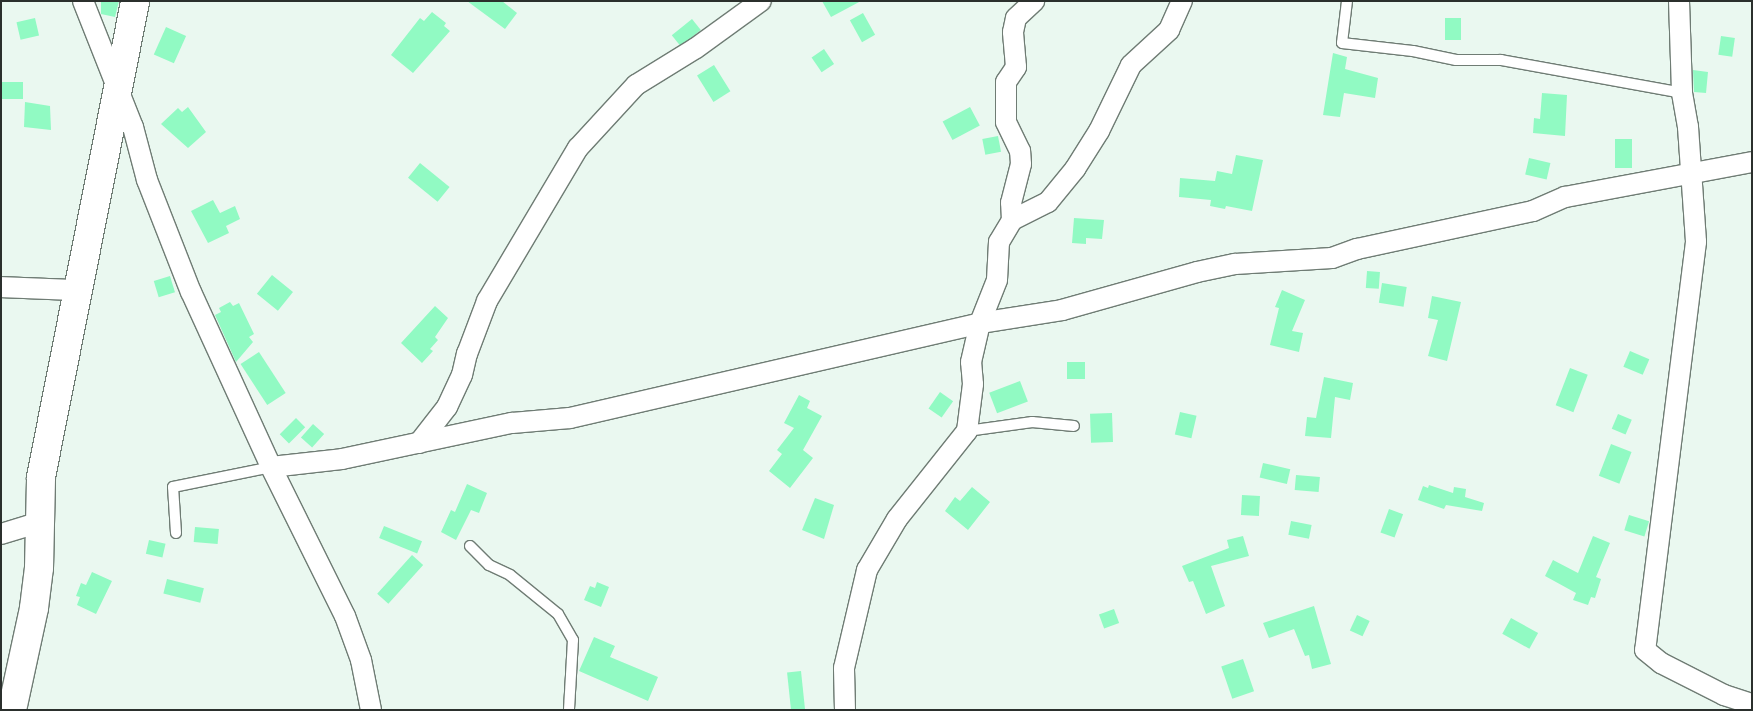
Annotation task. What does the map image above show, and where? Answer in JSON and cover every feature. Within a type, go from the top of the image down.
[{"type":"street","points":[[83,1],[117,85],[147,180],[191,292],[271,468],[345,616],[361,660],[371,710]]},
{"type":"street","points":[[12,710],[34,608],[38,568],[41,477],[76,290],[135,1]]},
{"type":"street","points":[[419,443],[447,407],[462,375],[467,354],[487,301],[578,148],[636,84],[696,48],[761,1]]},
{"type":"street","points":[[1012,220],[1011,202],[1021,164],[1020,150],[1005,115],[1006,82],[1016,67],[1012,32],[1016,18],[1034,1]]},
{"type":"street","points":[[845,710],[844,668],[867,570],[897,519],[967,431],[972,384],[971,362],[980,322],[997,280],[999,242],[1012,220],[1048,202],[1075,170],[1099,131],[1131,65],[1169,30],[1182,1]]},
{"type":"street","points":[[1679,1],[1682,93],[1692,174],[1696,242],[1688,322],[1645,650],[1661,663],[1715,690],[1752,704]]},
{"type":"street","points":[[271,468],[342,459],[512,423],[570,418],[980,322],[1062,310],[1197,272],[1235,264],[1332,258],[1357,249],[1533,211],[1565,197],[1752,162]]},
{"type":"street","points":[[1,286],[76,290]]},
{"type":"street","points":[[1,534],[38,523]]},
{"type":"lane","points":[[1348,1],[1342,43],[1413,51],[1456,60],[1501,60],[1682,93]]},
{"type":"lane","points":[[967,431],[1032,422],[1074,426]]},
{"type":"lane","points":[[176,533],[173,486],[271,468]]},
{"type":"lane","points":[[470,546],[489,565],[510,575],[558,614],[573,640],[568,710]]},
{"type":"building","points":[[101,1],[119,1],[115,17],[101,14]]},
{"type":"building","points":[[467,1],[502,1],[517,13],[505,29]]},
{"type":"building","points":[[822,1],[861,1],[831,17]]},
{"type":"building","points":[[432,12],[446,23],[444,26],[450,31],[413,73],[391,55],[420,18],[424,21]]},
{"type":"building","points":[[863,13],[875,35],[862,42],[850,20]]},
{"type":"building","points":[[35,18],[39,36],[21,40],[16,22]]},
{"type":"building","points":[[1445,18],[1461,18],[1461,40],[1445,40]]},
{"type":"building","points":[[692,19],[701,30],[681,46],[672,35]]},
{"type":"building","points":[[166,27],[186,36],[174,63],[154,54]]},
{"type":"building","points":[[1721,36],[1735,38],[1732,57],[1718,55]]},
{"type":"building","points":[[824,49],[834,64],[822,72],[812,57]]},
{"type":"building","points":[[1333,53],[1347,57],[1345,69],[1378,78],[1375,98],[1344,93],[1340,117],[1323,115]]},
{"type":"building","points":[[714,65],[730,91],[713,102],[697,76]]},
{"type":"building","points":[[1693,70],[1708,72],[1706,93],[1694,92]]},
{"type":"building","points":[[1,82],[23,82],[23,99],[1,99]]},
{"type":"building","points":[[1542,93],[1567,95],[1565,136],[1533,133],[1534,118],[1540,119]]},
{"type":"building","points":[[25,102],[50,106],[51,130],[24,127]]},
{"type":"building","points":[[188,107],[206,132],[188,148],[161,124],[178,108],[182,112]]},
{"type":"building","points":[[970,107],[980,126],[952,140],[943,122]]},
{"type":"building","points":[[998,136],[1001,152],[985,155],[982,139]]},
{"type":"building","points":[[1615,139],[1632,139],[1632,168],[1615,168]]},
{"type":"building","points":[[1236,155],[1263,160],[1252,211],[1226,206],[1225,209],[1210,206],[1211,200],[1179,197],[1180,178],[1215,181],[1217,171],[1232,174]]},
{"type":"building","points":[[1529,158],[1550,163],[1547,180],[1525,175]]},
{"type":"building","points":[[420,163],[450,187],[438,202],[408,178]]},
{"type":"building","points":[[213,200],[220,213],[235,206],[240,219],[226,226],[229,233],[208,243],[191,211]]},
{"type":"building","points":[[1074,218],[1104,220],[1102,239],[1086,238],[1086,244],[1072,243]]},
{"type":"building","points":[[1367,271],[1380,272],[1379,289],[1366,288]]},
{"type":"building","points":[[272,275],[293,292],[278,311],[257,294]]},
{"type":"building","points":[[170,276],[175,292],[159,297],[154,281]]},
{"type":"building","points":[[1382,283],[1407,287],[1404,307],[1379,303]]},
{"type":"building","points":[[1282,290],[1305,300],[1292,331],[1303,333],[1299,352],[1270,345],[1279,308],[1275,307]]},
{"type":"building","points":[[1432,296],[1461,302],[1447,361],[1428,356],[1438,320],[1428,318]]},
{"type":"building","points":[[230,302],[233,306],[239,303],[254,334],[249,337],[253,342],[236,362],[215,315],[221,312],[219,308]]},
{"type":"building","points":[[435,306],[448,318],[435,337],[438,340],[430,349],[433,351],[422,363],[401,343]]},
{"type":"building","points":[[1630,351],[1649,359],[1643,375],[1623,367]]},
{"type":"building","points":[[259,352],[286,393],[267,405],[241,364]]},
{"type":"building","points":[[1067,362],[1085,362],[1085,379],[1067,379]]},
{"type":"building","points":[[1570,368],[1588,375],[1573,412],[1556,405]]},
{"type":"building","points":[[1324,377],[1353,383],[1350,400],[1335,397],[1331,438],[1305,436],[1307,417],[1316,418]]},
{"type":"building","points":[[1020,381],[1028,402],[997,413],[989,393]]},
{"type":"building","points":[[940,392],[953,401],[942,418],[929,408]]},
{"type":"building","points":[[799,395],[810,401],[807,408],[822,416],[803,450],[813,458],[790,488],[769,471],[782,454],[777,450],[794,428],[784,423]]},
{"type":"building","points":[[1180,412],[1197,416],[1191,438],[1175,434]]},
{"type":"building","points":[[1112,413],[1113,442],[1091,443],[1090,414]]},
{"type":"building","points":[[1618,414],[1632,420],[1626,435],[1612,429]]},
{"type":"building","points":[[296,418],[305,427],[289,443],[280,434]]},
{"type":"building","points":[[313,424],[324,434],[312,447],[301,437]]},
{"type":"building","points":[[1611,444],[1632,452],[1619,484],[1599,476]]},
{"type":"building","points":[[1263,463],[1290,469],[1287,484],[1260,478]]},
{"type":"building","points":[[1296,475],[1320,477],[1319,492],[1295,490]]},
{"type":"building","points":[[467,484],[487,493],[479,513],[471,510],[456,540],[441,532],[451,510],[455,512]]},
{"type":"building","points":[[1429,485],[1453,493],[1454,487],[1466,489],[1465,497],[1484,503],[1482,511],[1446,505],[1444,509],[1418,500],[1423,486],[1428,488]]},
{"type":"building","points":[[972,487],[990,502],[968,530],[945,511],[955,497],[960,501]]},
{"type":"building","points":[[1242,495],[1260,496],[1259,516],[1241,515]]},
{"type":"building","points":[[815,498],[834,505],[824,539],[802,530]]},
{"type":"building","points":[[1389,509],[1403,514],[1395,538],[1380,532]]},
{"type":"building","points":[[1629,515],[1649,521],[1644,536],[1624,530]]},
{"type":"building","points":[[1291,521],[1312,525],[1309,539],[1288,535]]},
{"type":"building","points":[[384,526],[422,541],[417,553],[379,538]]},
{"type":"building","points":[[195,527],[219,529],[218,544],[194,542]]},
{"type":"building","points":[[1243,536],[1249,556],[1211,566],[1225,606],[1206,614],[1193,581],[1189,582],[1182,566],[1229,548],[1227,540]]},
{"type":"building","points":[[1593,536],[1610,543],[1596,577],[1601,579],[1595,598],[1591,597],[1588,605],[1573,600],[1576,593],[1545,576],[1553,560],[1578,573]]},
{"type":"building","points":[[149,540],[166,544],[162,557],[146,554]]},
{"type":"building","points":[[412,555],[423,565],[388,604],[377,594]]},
{"type":"building","points":[[92,572],[112,581],[96,614],[77,605],[80,597],[76,596],[81,583],[86,585]]},
{"type":"building","points":[[167,579],[204,588],[200,603],[163,594]]},
{"type":"building","points":[[597,582],[609,587],[601,607],[584,600],[590,586],[595,588]]},
{"type":"building","points":[[1314,606],[1331,664],[1312,669],[1309,655],[1305,656],[1294,629],[1269,638],[1263,623]]},
{"type":"building","points":[[1114,609],[1119,623],[1104,629],[1099,614]]},
{"type":"building","points":[[1357,615],[1370,621],[1363,636],[1350,630]]},
{"type":"building","points":[[1511,618],[1538,633],[1529,649],[1502,634]]},
{"type":"building","points":[[594,637],[615,646],[610,657],[658,677],[648,701],[579,671]]},
{"type":"building","points":[[1243,659],[1254,691],[1232,699],[1221,666]]},
{"type":"building","points":[[801,671],[805,710],[791,710],[787,672]]}]
